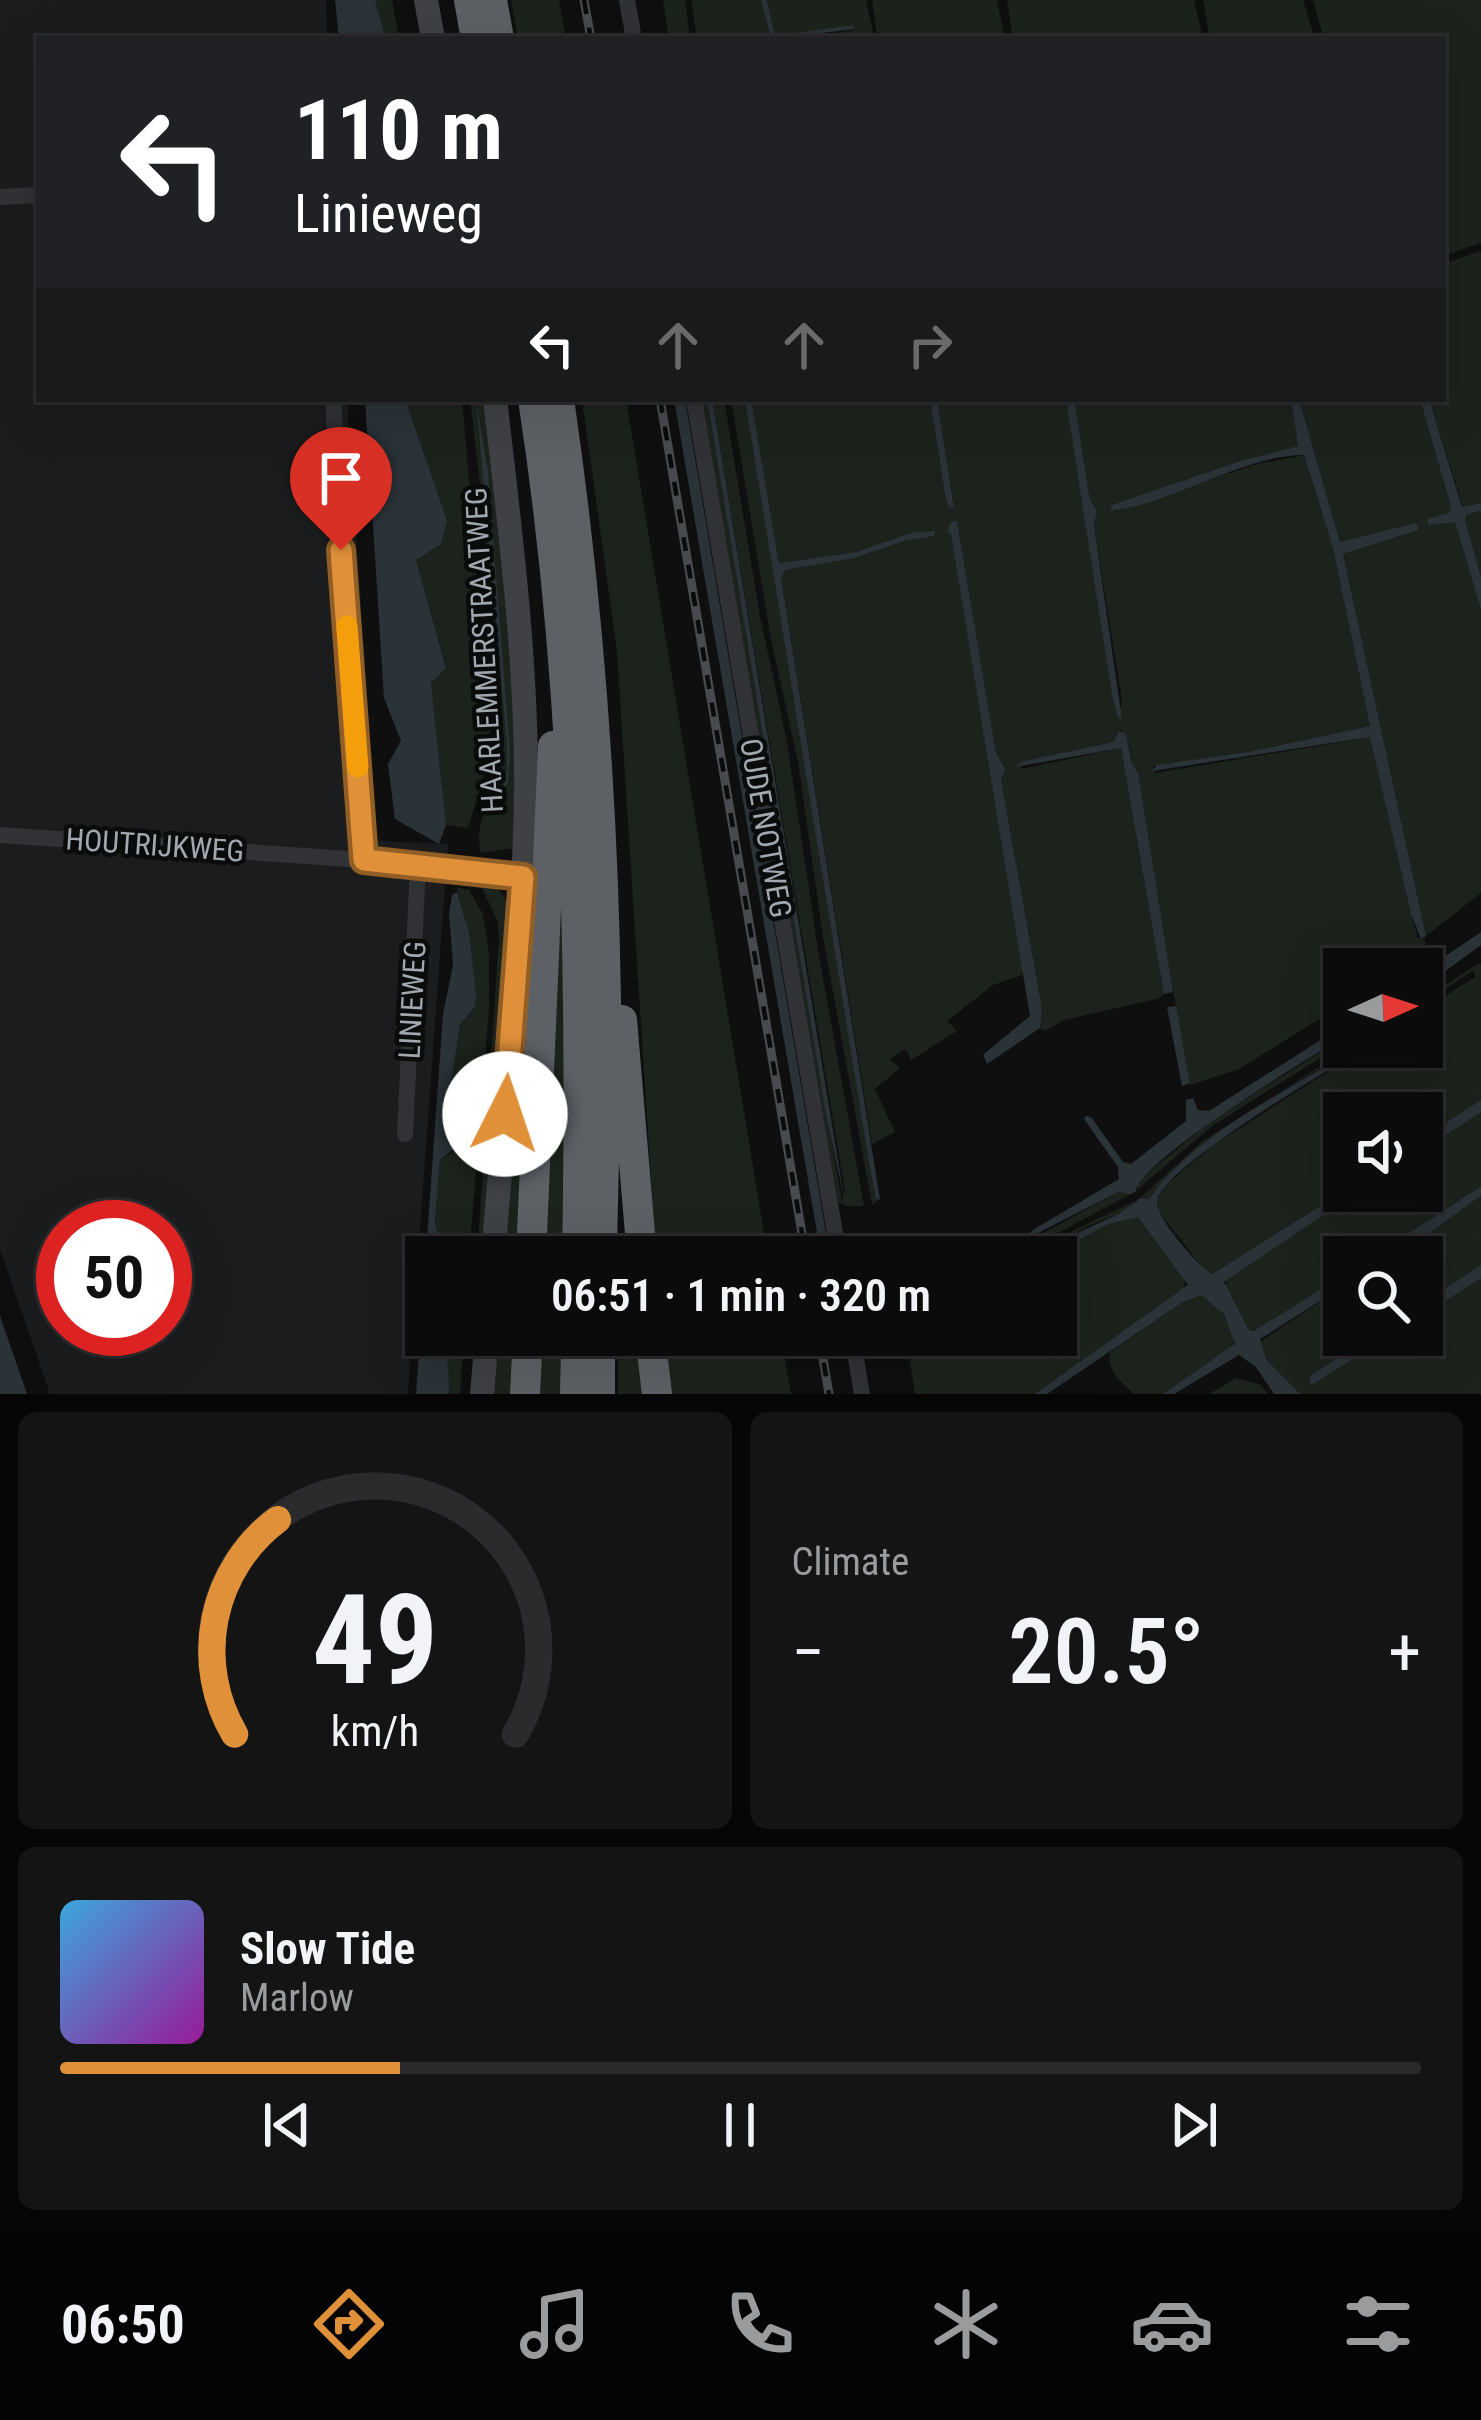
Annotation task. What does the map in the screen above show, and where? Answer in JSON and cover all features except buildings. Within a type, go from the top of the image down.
[{"type":"highway","points":[[469,0],[475,36]]},
{"type":"highway","points":[[492,0],[498,36]]},
{"type":"highway","points":[[532,402],[560,627],[574,794],[579,956],[577,1236]]},
{"type":"highway","points":[[559,402],[591,675],[604,908],[602,1236]]},
{"type":"highway","points":[[532,1236],[560,627]]},
{"type":"highway","points":[[604,908],[625,1043],[640,1236]]},
{"type":"highway","points":[[525,1394],[527,1356]]},
{"type":"highway","points":[[575,1394],[576,1356]]},
{"type":"highway","points":[[600,1356],[600,1394]]},
{"type":"highway","points":[[652,1356],[657,1394]]},
{"type":"main road","points":[[426,0],[433,36]]},
{"type":"main road","name":"HAARLEMMERSTRAATWEG","points":[[495,402],[521,664],[526,788],[495,1236]]},
{"type":"main road","points":[[482,1394],[485,1356]]},
{"type":"street","points":[[627,0],[633,36]]},
{"type":"street","points":[[0,197],[36,195]]},
{"type":"street","points":[[332,402],[364,860],[523,877]]},
{"type":"street","name":"OUDE NOTWEG","points":[[695,402],[835,1236]]},
{"type":"street","name":"HOUTRIJKWEG","points":[[0,835],[364,860]]},
{"type":"street","name":"LINIEWEG","points":[[405,1134],[418,866]]},
{"type":"street","points":[[856,1356],[862,1394]]},
{"type":"shaded area","points":[[0,0],[326,0],[327,36],[36,36],[36,402],[347,402],[377,841],[448,844],[419,1236],[405,1236],[408,1394],[50,1394],[37,1356],[192,1356],[192,1200],[36,1200],[36,1353],[0,1249]]},
{"type":"shaded area","points":[[335,0],[375,0],[385,36],[339,36]]},
{"type":"shaded area","points":[[375,0],[392,0],[398,36],[385,36]]},
{"type":"shaded area","points":[[511,0],[559,0],[565,36],[517,36]]},
{"type":"shaded area","points":[[663,0],[685,0],[690,36],[669,36]]},
{"type":"shaded area","points":[[691,0],[761,0],[770,36],[697,36]]},
{"type":"shaded area","points":[[761,0],[767,0],[775,36],[770,36]]},
{"type":"shaded area","points":[[767,0],[866,0],[874,36],[814,36],[854,30],[854,26],[775,36]]},
{"type":"shaded area","points":[[872,0],[997,0],[1004,36],[876,36]]},
{"type":"shaded area","points":[[1007,0],[1194,0],[1202,36],[1013,36]]},
{"type":"shaded area","points":[[1203,0],[1303,0],[1314,36],[1209,36]]},
{"type":"shaded area","points":[[1313,0],[1481,0],[1481,243],[1446,255],[1446,36],[1323,36]]},
{"type":"shaded area","points":[[853,25],[855,29],[796,36],[775,36]]},
{"type":"shaded area","points":[[1481,251],[1481,503],[1463,507],[1430,402],[1446,402],[1446,263]]},
{"type":"shaded area","points":[[365,402],[406,402],[447,521],[441,544],[416,560],[446,668],[431,683],[446,825],[439,844],[395,819],[388,764],[401,741],[384,698]]},
{"type":"shaded area","points":[[406,402],[462,402],[490,728],[489,759],[468,828],[446,825],[431,682],[446,667],[416,560],[441,544]]},
{"type":"shaded area","points":[[470,402],[487,402],[514,687],[515,848],[480,853],[479,832],[500,744]]},
{"type":"shaded area","points":[[476,402],[488,472],[510,754],[508,781],[496,816],[507,771]]},
{"type":"shaded area","points":[[582,402],[626,402],[765,1236],[655,1236],[617,651]]},
{"type":"shaded area","points":[[675,402],[686,402],[826,1236],[817,1236]]},
{"type":"shaded area","points":[[700,402],[708,402],[842,1202],[845,1191],[713,402],[724,402],[760,616],[787,742],[864,1206],[838,1202]]},
{"type":"shaded area","points":[[707,402],[712,402],[845,1203],[825,1109]]},
{"type":"shaded area","points":[[732,402],[746,402],[760,481],[878,1200],[872,1205],[823,937],[798,762],[771,639]]},
{"type":"shaded area","points":[[745,402],[752,402],[779,563],[856,552],[914,532],[935,531],[934,536],[854,558],[786,570],[781,577],[880,1200],[869,1162]]},
{"type":"shaded area","points":[[752,402],[930,402],[945,495],[954,507],[937,402],[1066,402],[1118,718],[1122,701],[1094,526],[1097,510],[1090,500],[1074,402],[1291,402],[1298,446],[1112,505],[1115,511],[1257,464],[1304,455],[1333,548],[1370,726],[1153,766],[1156,773],[1371,737],[1411,914],[1418,938],[1426,944],[1420,948],[1323,948],[1323,1017],[1239,1069],[1190,1085],[1128,740],[1121,730],[1114,742],[1023,761],[1021,769],[1121,748],[1164,994],[1064,1020],[1045,1031],[1040,1028],[1042,1008],[1001,780],[1004,767],[998,763],[994,743],[957,521],[947,532],[1025,974],[993,985],[947,1021],[957,1031],[911,1060],[906,1049],[890,1059],[900,1068],[875,1089],[895,1132],[872,1144],[781,576],[786,570],[934,536],[930,530],[856,552],[779,563]]},
{"type":"shaded area","points":[[930,402],[937,402],[954,508],[945,495]]},
{"type":"shaded area","points":[[1066,402],[1074,402],[1090,500],[1097,510],[1094,526],[1122,719],[1112,695]]},
{"type":"shaded area","points":[[1291,402],[1300,402],[1340,542],[1418,526],[1418,530],[1343,554],[1426,936],[1421,939],[1370,737],[1152,771],[1157,765],[1248,752],[1370,726],[1333,548],[1304,455],[1257,463],[1110,511],[1112,505],[1298,446]]},
{"type":"shaded area","points":[[1300,402],[1421,402],[1451,507],[1449,513],[1428,524],[1455,522],[1481,610],[1481,893],[1426,936],[1343,554],[1418,526],[1340,542]]},
{"type":"shaded area","points":[[1421,402],[1430,402],[1461,504],[1481,503],[1481,511],[1466,515],[1465,520],[1481,577],[1481,610],[1455,522],[1428,525],[1428,519],[1449,513]]},
{"type":"shaded area","points":[[1481,511],[1481,577],[1465,515]]},
{"type":"shaded area","points":[[957,521],[996,753],[1005,769],[1001,780],[1042,1008],[1040,1028],[987,1064],[983,1055],[1030,1016],[947,532],[951,522]]},
{"type":"shaded area","points":[[1119,731],[1126,734],[1138,773],[1173,992],[1164,994],[1121,748],[1015,767],[1023,761],[1114,742]]},
{"type":"shaded area","points":[[558,820],[565,999],[562,1236],[543,1236]]},
{"type":"shaded area","points":[[534,834],[519,1236],[504,1236]]},
{"type":"shaded area","points":[[481,886],[496,887],[509,903],[510,926],[487,1236],[478,1236],[499,941],[498,922]]},
{"type":"shaded area","points":[[456,887],[469,890],[483,914],[489,1009],[471,1236],[443,1236],[435,1221],[440,1159],[459,1148],[466,1121],[449,1094],[460,1025],[474,1008],[469,932]]},
{"type":"shaded area","points":[[457,892],[469,932],[476,996],[474,1008],[460,1025],[449,1094],[466,1121],[464,1142],[440,1159],[435,1222],[443,1236],[427,1236],[443,1014],[453,965],[452,895]]},
{"type":"shaded area","points":[[1481,932],[1481,945],[1443,973],[1443,958]]},
{"type":"shaded area","points":[[1481,964],[1481,1100],[1443,1124],[1443,1092],[1323,1092],[1323,1204],[1207,1273],[1158,1211],[1157,1199],[1166,1185],[1212,1146],[1333,1068],[1443,1068],[1443,998],[1475,977],[1474,970],[1443,991]]},
{"type":"shaded area","points":[[1176,1006],[1190,1083],[1182,1086],[1167,1007]]},
{"type":"shaded area","points":[[1323,1038],[1323,1050],[1194,1134],[1144,1177],[1136,1191],[1118,1192],[1029,1236],[1119,1179],[1118,1167],[1086,1116],[1123,1162],[1131,1164],[1186,1121],[1186,1100],[1193,1098],[1198,1110],[1209,1111]]},
{"type":"shaded area","points":[[1323,1050],[1323,1056],[1212,1126],[1137,1190],[1139,1180],[1213,1120]]},
{"type":"shaded area","points":[[1323,1064],[1218,1133],[1149,1199],[1141,1197],[1203,1141]]},
{"type":"shaded area","points":[[1323,1068],[1332,1068],[1187,1166],[1166,1186],[1158,1208],[1188,1252],[1212,1274],[1323,1204],[1323,1212],[1328,1212],[1224,1282],[1248,1329],[1254,1331],[1323,1288],[1323,1299],[1260,1339],[1266,1359],[1300,1394],[1274,1394],[1256,1367],[1239,1355],[1174,1394],[1163,1394],[1235,1344],[1224,1314],[1201,1295],[1183,1302],[1047,1394],[1035,1394],[1188,1285],[1138,1217],[1108,1224],[1077,1241],[1072,1236],[1140,1198],[1149,1199],[1192,1152]]},
{"type":"shaded area","points":[[1481,1100],[1481,1112],[1443,1137],[1443,1124]]},
{"type":"shaded area","points":[[1481,1112],[1481,1186],[1443,1211],[1443,1137]]},
{"type":"shaded area","points":[[1481,1186],[1481,1196],[1428,1233],[1405,1236],[1443,1212]]},
{"type":"shaded area","points":[[1118,1192],[1131,1194],[1052,1236],[1038,1236]]},
{"type":"shaded area","points":[[1481,1196],[1481,1265],[1443,1290],[1443,1236],[1420,1236]]},
{"type":"shaded area","points":[[1135,1201],[1130,1209],[1072,1236],[1063,1236]]},
{"type":"shaded area","points":[[1328,1212],[1441,1212],[1405,1236],[1323,1236],[1323,1289],[1259,1330],[1248,1329],[1226,1290],[1226,1280]]},
{"type":"shaded area","points":[[1138,1217],[1184,1278],[1185,1289],[1035,1394],[915,1394],[909,1356],[1077,1356],[1077,1239],[1105,1224]]},
{"type":"shaded area","points":[[1481,1265],[1481,1278],[1443,1302],[1443,1290]]},
{"type":"shaded area","points":[[1481,1278],[1481,1394],[1300,1394],[1266,1359],[1260,1342],[1323,1300],[1323,1356],[1340,1356],[1310,1376],[1315,1383],[1358,1356],[1443,1356],[1443,1302]]},
{"type":"shaded area","points":[[1201,1295],[1226,1317],[1233,1348],[1163,1394],[1134,1394],[1112,1370],[1110,1352],[1183,1302]]},
{"type":"shaded area","points":[[0,1316],[27,1394],[0,1394]]},
{"type":"shaded area","points":[[419,1356],[447,1356],[448,1394],[416,1394]]},
{"type":"shaded area","points":[[447,1356],[463,1356],[460,1394],[448,1394]]},
{"type":"shaded area","points":[[495,1356],[514,1356],[513,1394],[492,1394]]},
{"type":"shaded area","points":[[539,1356],[560,1356],[560,1394],[538,1394]]},
{"type":"shaded area","points":[[618,1356],[643,1356],[646,1394],[618,1394]]},
{"type":"shaded area","points":[[666,1356],[785,1356],[791,1394],[671,1394]]},
{"type":"shaded area","points":[[1340,1356],[1358,1356],[1315,1383],[1310,1383],[1310,1376]]},
{"type":"shaded area","points":[[1236,1378],[1261,1385],[1267,1394],[1209,1394]]},
{"type":"railway","points":[[584,0],[590,36]]},
{"type":"railway","points":[[661,402],[802,1236]]},
{"type":"railway","points":[[823,1356],[829,1394]]},
{"type":"slow traffic","points":[[347,626],[358,767]]},
{"type":"route","points":[[341,550],[364,860],[523,877],[505,1114]]}]
